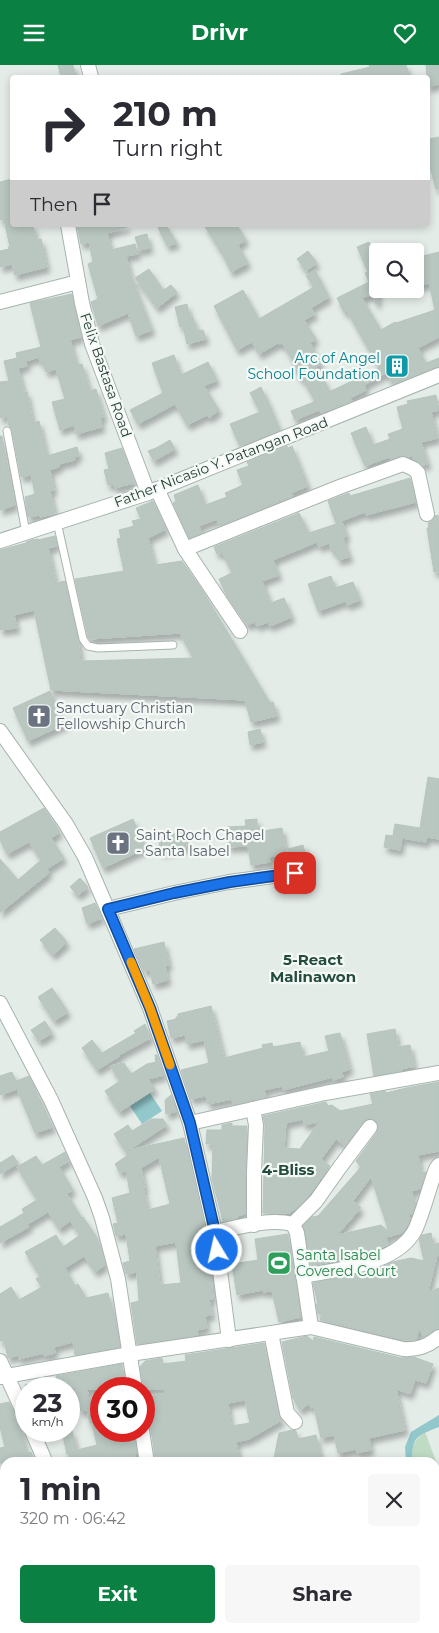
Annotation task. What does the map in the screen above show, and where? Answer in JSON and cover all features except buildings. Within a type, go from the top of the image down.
[{"type":"street","name":"Felix Bastasa Road","points":[[68,227],[82,303],[92,344],[152,491],[185,549],[240,631]]},
{"type":"street","points":[[0,302],[78,282]]},
{"type":"street","name":"Father Nicasio Y. Patangan Road","points":[[0,541],[152,491],[439,375]]},
{"type":"street","points":[[185,549],[403,464],[418,473],[427,514]]},
{"type":"street","points":[[0,731],[66,824],[85,857],[150,1008],[190,1123],[215,1232],[229,1340]]},
{"type":"street","points":[[108,909],[220,884],[295,873]]},
{"type":"street","points":[[0,1003],[51,1099],[95,1198],[118,1279],[133,1377]]},
{"type":"street","points":[[190,1123],[324,1093],[439,1073]]},
{"type":"street","points":[[253,1109],[256,1125],[254,1225]]},
{"type":"street","points":[[293,1224],[316,1201],[370,1127]]},
{"type":"street","points":[[303,1276],[368,1263],[402,1246],[416,1229],[439,1165]]},
{"type":"street","points":[[215,1232],[254,1225],[293,1224]]},
{"type":"street","points":[[293,1224],[297,1233],[310,1327]]},
{"type":"street","points":[[4,1376],[130,1354],[310,1327],[414,1350],[439,1337]]},
{"type":"street","points":[[271,1333],[287,1413],[295,1422]]},
{"type":"street","points":[[0,1361],[4,1376],[15,1397]]},
{"type":"street","points":[[37,1442],[43,1457]]},
{"type":"street","points":[[144,1442],[146,1457]]},
{"type":"lane","points":[[7,431],[26,533]]},
{"type":"lane","points":[[58,522],[84,639],[88,646],[98,648],[173,645]]},
{"type":"green space","points":[[425,1432],[434,1457],[412,1457],[417,1439]]},
{"type":"water","points":[[150,1093],[162,1111],[142,1124],[130,1106]]},
{"type":"water","points":[[439,1415],[439,1427],[420,1435],[414,1442],[412,1457],[406,1457],[405,1447],[411,1432]]},
{"type":"slow traffic","points":[[131,962],[170,1065]]},
{"type":"place","name":"Arc of Angel School Foundation","points":[[397,366]]},
{"type":"place","name":"Sanctuary Christian Fellowship Church","points":[[39,716]]},
{"type":"place","name":"Saint Roch Chapel - Santa Isabel","points":[[118,843]]},
{"type":"place","name":"Santa Isabel Covered Court","points":[[279,1263]]},
{"type":"district","name":"5-React Malinawon","points":[[313,968]]},
{"type":"district","name":"4-Bliss","points":[[288,1170]]},
{"type":"route","points":[[217,1250],[215,1232],[190,1123],[150,1008],[108,909],[230,882],[295,873]]}]
